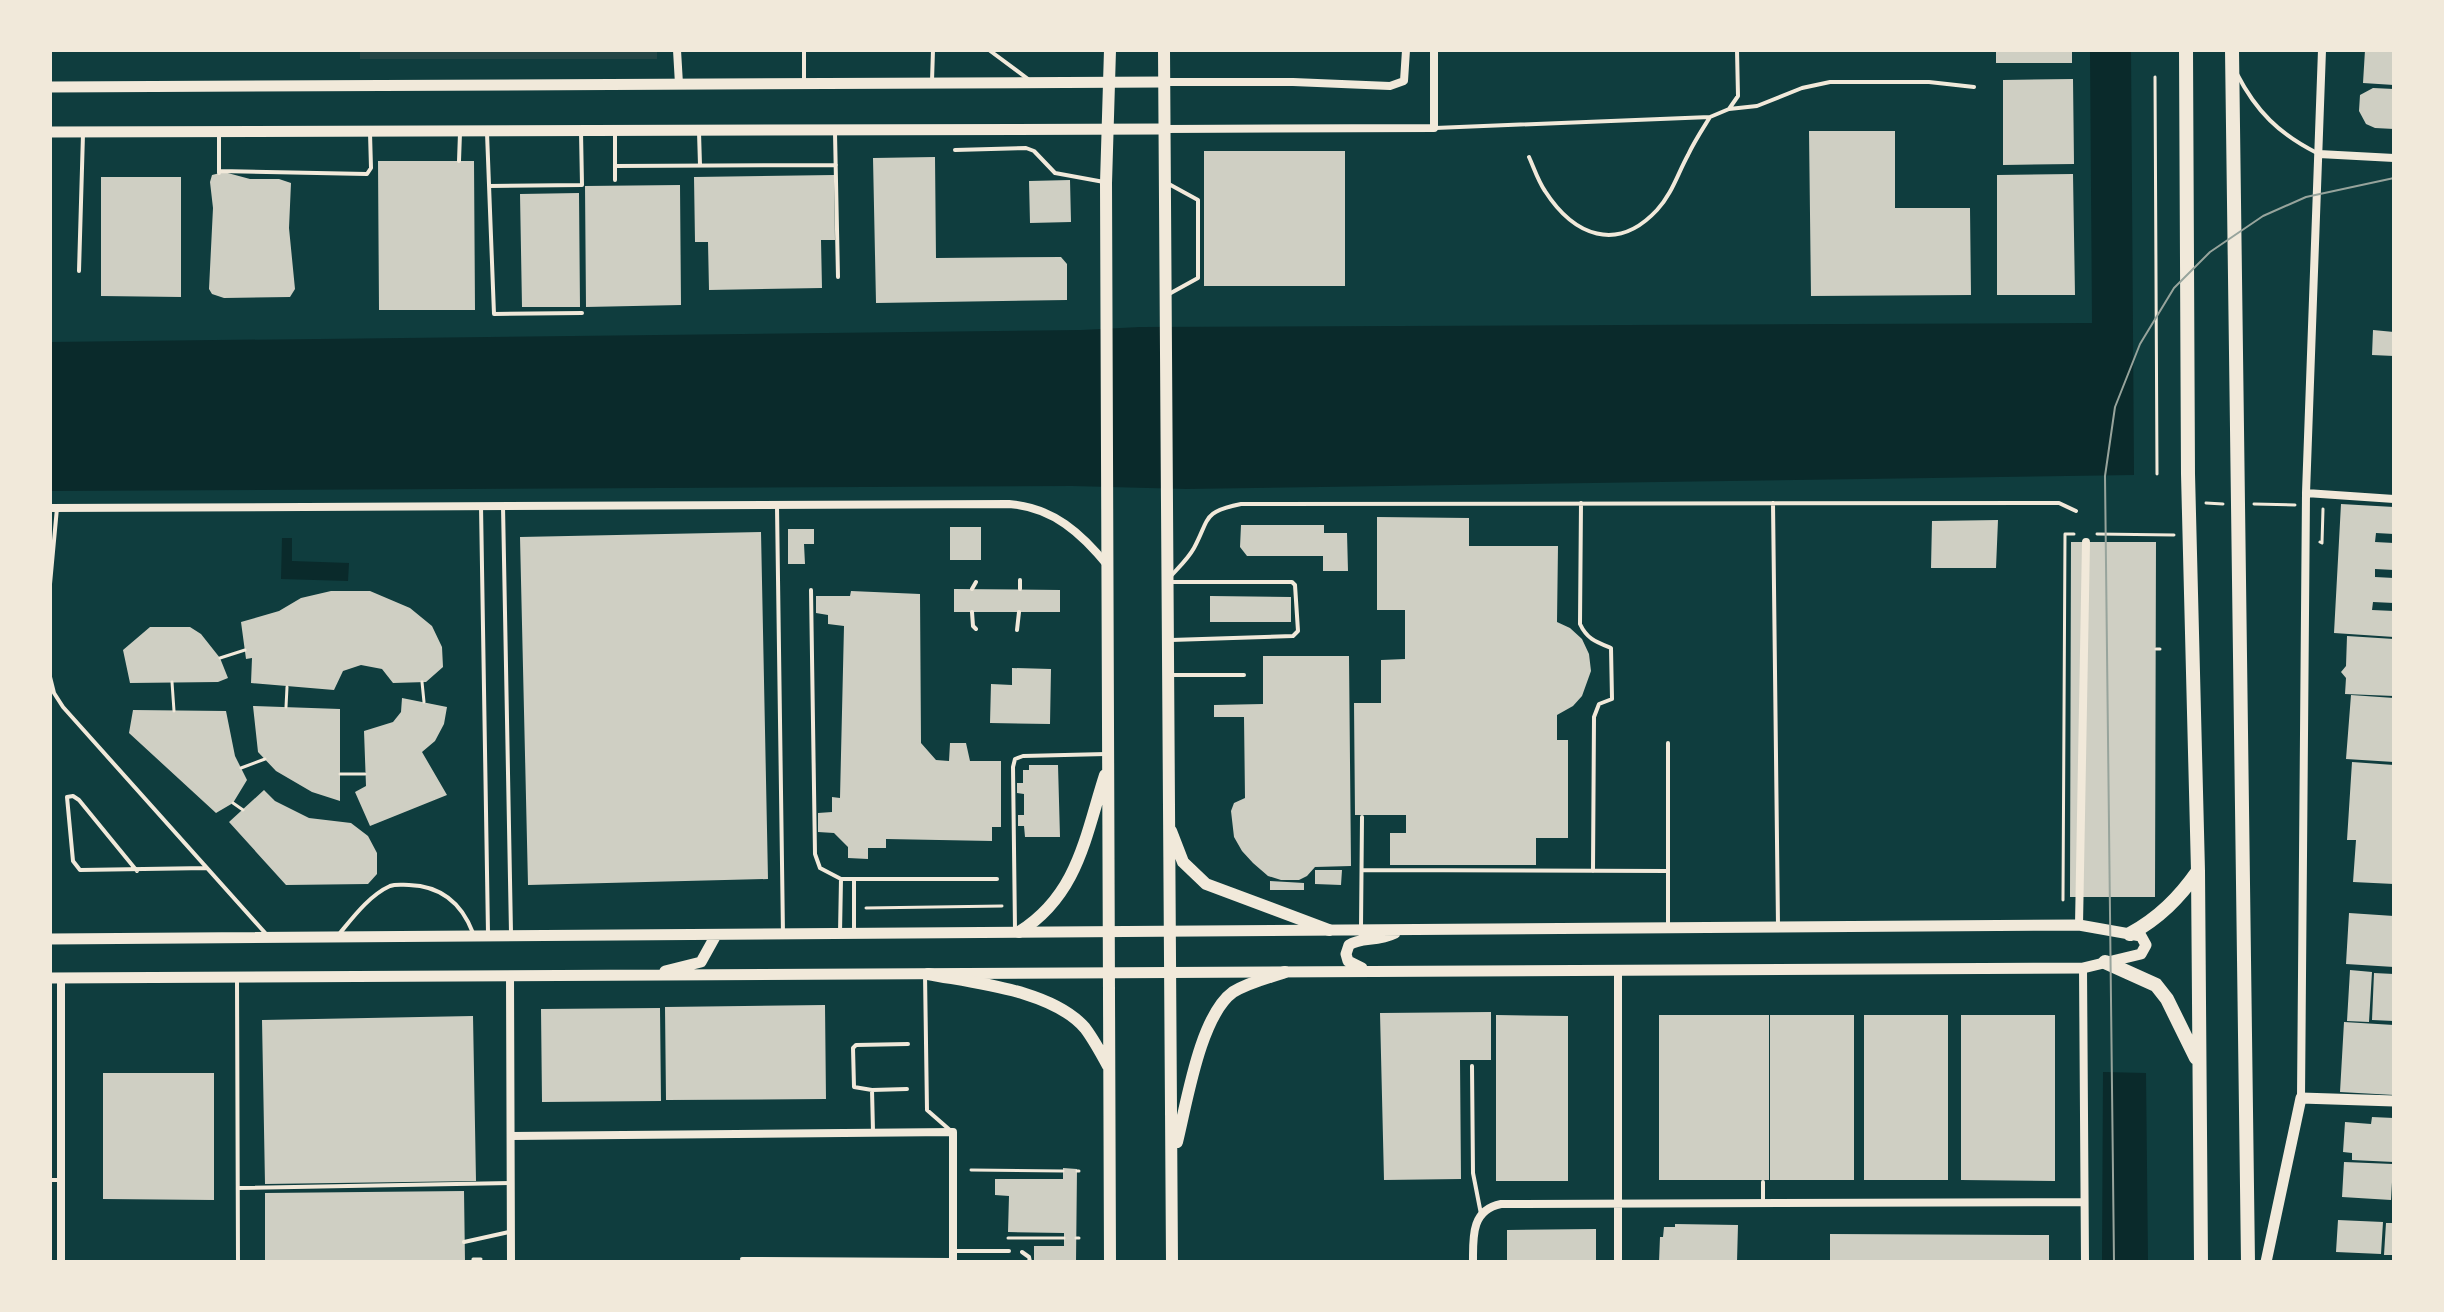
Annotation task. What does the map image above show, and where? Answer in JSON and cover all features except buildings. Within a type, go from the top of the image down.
[{"type":"highway","points":[[2186,50],[2188,474],[2198,871],[2201,1262]]},
{"type":"highway","points":[[2232,57],[2248,1262]]},
{"type":"highway","points":[[2130,934],[2147,925],[2180,898],[2198,871]]},
{"type":"highway","points":[[2105,962],[2156,985],[2167,999],[2199,1064]]},
{"type":"main road","points":[[1110,50],[1106,183],[1110,1262]]},
{"type":"main road","points":[[1164,50],[1172,1262]]},
{"type":"main road","points":[[1017,932],[1049,910],[1069,881],[1108,759]]},
{"type":"main road","points":[[1167,821],[1183,862],[1206,884],[1329,930]]},
{"type":"main road","points":[[1173,1160],[1203,1043],[1218,1008],[1243,987],[1285,972]]},
{"type":"main road","points":[[926,974],[1008,991],[1055,1006],[1084,1027],[1109,1069]]},
{"type":"street","points":[[677,50],[679,84]]},
{"type":"street","points":[[50,87],[1164,82],[1390,86],[1404,81],[1406,50]]},
{"type":"street","points":[[50,132],[1434,128],[1434,50]]},
{"type":"street","points":[[2266,1262],[2301,1098],[2306,493],[2322,50]]},
{"type":"street","points":[[2319,154],[2394,158]]},
{"type":"street","points":[[2306,493],[2394,499]]},
{"type":"street","points":[[53,508],[777,504],[1031,506],[1068,525],[1109,567]]},
{"type":"street","points":[[2079,925],[2086,542]]},
{"type":"street","points":[[50,939],[2079,925],[2141,936],[2146,947],[2143,952],[2083,968],[55,978],[61,1262]]},
{"type":"street","points":[[1378,971],[1350,963],[1346,956],[1347,949],[1352,942],[1380,941],[1399,930]]},
{"type":"street","points":[[649,975],[701,962],[716,935]]},
{"type":"street","points":[[2083,968],[2085,1262]]},
{"type":"street","points":[[1618,970],[1618,1262]]},
{"type":"street","points":[[510,976],[511,1262]]},
{"type":"street","points":[[2301,1098],[2394,1101]]},
{"type":"street","points":[[511,1136],[953,1132],[953,1258]]},
{"type":"street","points":[[1473,1262],[1473,1233],[1481,1214],[1501,1204],[2084,1202]]},
{"type":"lane","points":[[804,50],[804,84]]},
{"type":"lane","points":[[932,83],[933,50]]},
{"type":"lane","points":[[989,50],[1014,66],[1032,83]]},
{"type":"lane","points":[[1729,109],[1738,96],[1737,50]]},
{"type":"lane","points":[[2232,57],[2248,95],[2266,120],[2291,140],[2319,154]]},
{"type":"lane","points":[[1434,128],[1710,117],[1729,109],[1757,106],[1802,88],[1830,82],[1929,82],[1974,87]]},
{"type":"lane","points":[[1529,157],[1545,192],[1567,216],[1592,235],[1632,230],[1657,210],[1670,192],[1710,117]]},
{"type":"lane","points":[[615,130],[615,180]]},
{"type":"lane","points":[[699,130],[700,165]]},
{"type":"lane","points":[[835,130],[838,277]]},
{"type":"lane","points":[[219,131],[219,172],[367,174],[371,168],[370,131]]},
{"type":"lane","points":[[459,161],[460,131]]},
{"type":"lane","points":[[487,131],[494,314],[582,313]]},
{"type":"lane","points":[[489,186],[582,185],[581,131]]},
{"type":"lane","points":[[79,271],[83,132]]},
{"type":"lane","points":[[955,150],[1026,148],[1034,151],[1055,173],[1106,183]]},
{"type":"lane","points":[[615,166],[836,165]]},
{"type":"lane","points":[[1164,182],[1198,200],[1198,278],[1167,295]]},
{"type":"lane","points":[[1581,503],[1580,624],[1593,641],[1611,648],[1612,699],[1599,704],[1594,717],[1593,871]]},
{"type":"lane","points":[[1773,503],[1778,927]]},
{"type":"lane","points":[[1166,582],[1194,548],[1205,521],[1216,511],[1241,504],[2059,503],[2076,511]]},
{"type":"lane","points":[[777,504],[783,934]]},
{"type":"lane","points":[[503,505],[511,935]]},
{"type":"lane","points":[[481,506],[488,935]]},
{"type":"lane","points":[[50,584],[53,508]]},
{"type":"lane","points":[[1020,580],[1020,589]]},
{"type":"lane","points":[[972,589],[976,582]]},
{"type":"lane","points":[[1166,582],[1292,582],[1295,585],[1298,631],[1293,636],[1166,640]]},
{"type":"lane","points":[[811,590],[815,854],[820,868],[841,879],[997,879]]},
{"type":"lane","points":[[972,612],[976,629]]},
{"type":"lane","points":[[1017,630],[1019,612]]},
{"type":"lane","points":[[1167,675],[1244,675]]},
{"type":"lane","points":[[50,677],[54,693],[63,707],[269,937]]},
{"type":"lane","points":[[1668,743],[1668,928]]},
{"type":"lane","points":[[1017,932],[1014,906],[1015,759],[1023,756],[1108,759]]},
{"type":"lane","points":[[137,871],[79,800],[73,796],[67,797],[74,866],[80,870],[137,871],[207,868]]},
{"type":"lane","points":[[1361,930],[1362,817]]},
{"type":"lane","points":[[1362,870],[1668,871]]},
{"type":"lane","points":[[840,933],[841,879]]},
{"type":"lane","points":[[854,879],[854,933]]},
{"type":"lane","points":[[337,937],[362,907],[393,885],[420,885],[447,895],[466,913],[474,935]]},
{"type":"lane","points":[[926,974],[927,1110],[953,1132]]},
{"type":"lane","points":[[237,977],[238,1262]]},
{"type":"lane","points":[[907,1089],[854,1087],[853,1048],[856,1045],[908,1044]]},
{"type":"lane","points":[[1472,1066],[1473,1173],[1481,1214]]},
{"type":"lane","points":[[872,1090],[873,1133]]},
{"type":"lane","points":[[50,1180],[61,1180]]},
{"type":"lane","points":[[1763,1182],[1763,1203]]},
{"type":"lane","points":[[238,1188],[511,1183]]},
{"type":"lane","points":[[464,1242],[511,1231]]},
{"type":"lane","points":[[742,1259],[953,1258],[1009,1251]]},
{"type":"lane","points":[[1022,1252],[1030,1262]]},
{"type":"path","points":[[2155,77],[2157,474]]},
{"type":"path","points":[[2322,543],[2323,506]]},
{"type":"path","points":[[2160,535],[2171,535]]},
{"type":"path","points":[[2064,649],[2071,649]]},
{"type":"path","points":[[220,658],[245,650]]},
{"type":"path","points":[[172,682],[174,711]]},
{"type":"path","points":[[422,682],[424,702]]},
{"type":"path","points":[[286,707],[287,687]]},
{"type":"path","points":[[241,768],[265,759]]},
{"type":"path","points":[[340,774],[365,774]]},
{"type":"path","points":[[233,803],[243,810]]},
{"type":"path","points":[[854,908],[1014,906]]},
{"type":"path","points":[[971,1170],[1063,1171]]},
{"type":"path","points":[[1008,1238],[1064,1238]]},
{"type":"path","points":[[473,1262],[473,1259],[481,1259]]},
{"type":"shaded area","points":[[360,50],[657,50],[657,59],[360,59]]},
{"type":"shaded area","points":[[2090,50],[2131,50],[2134,475],[1186,489],[1072,486],[50,491],[50,342],[1140,327],[2092,323]]},
{"type":"shaded area","points":[[282,538],[292,538],[292,561],[349,563],[348,581],[281,579]]},
{"type":"shaded area","points":[[2103,1072],[2146,1073],[2148,1262],[2102,1262]]},
{"type":"tram line","points":[[2114,1262],[2105,476],[2115,407],[2140,344],[2174,288],[2210,252],[2263,216],[2306,197],[2394,178]]}]
